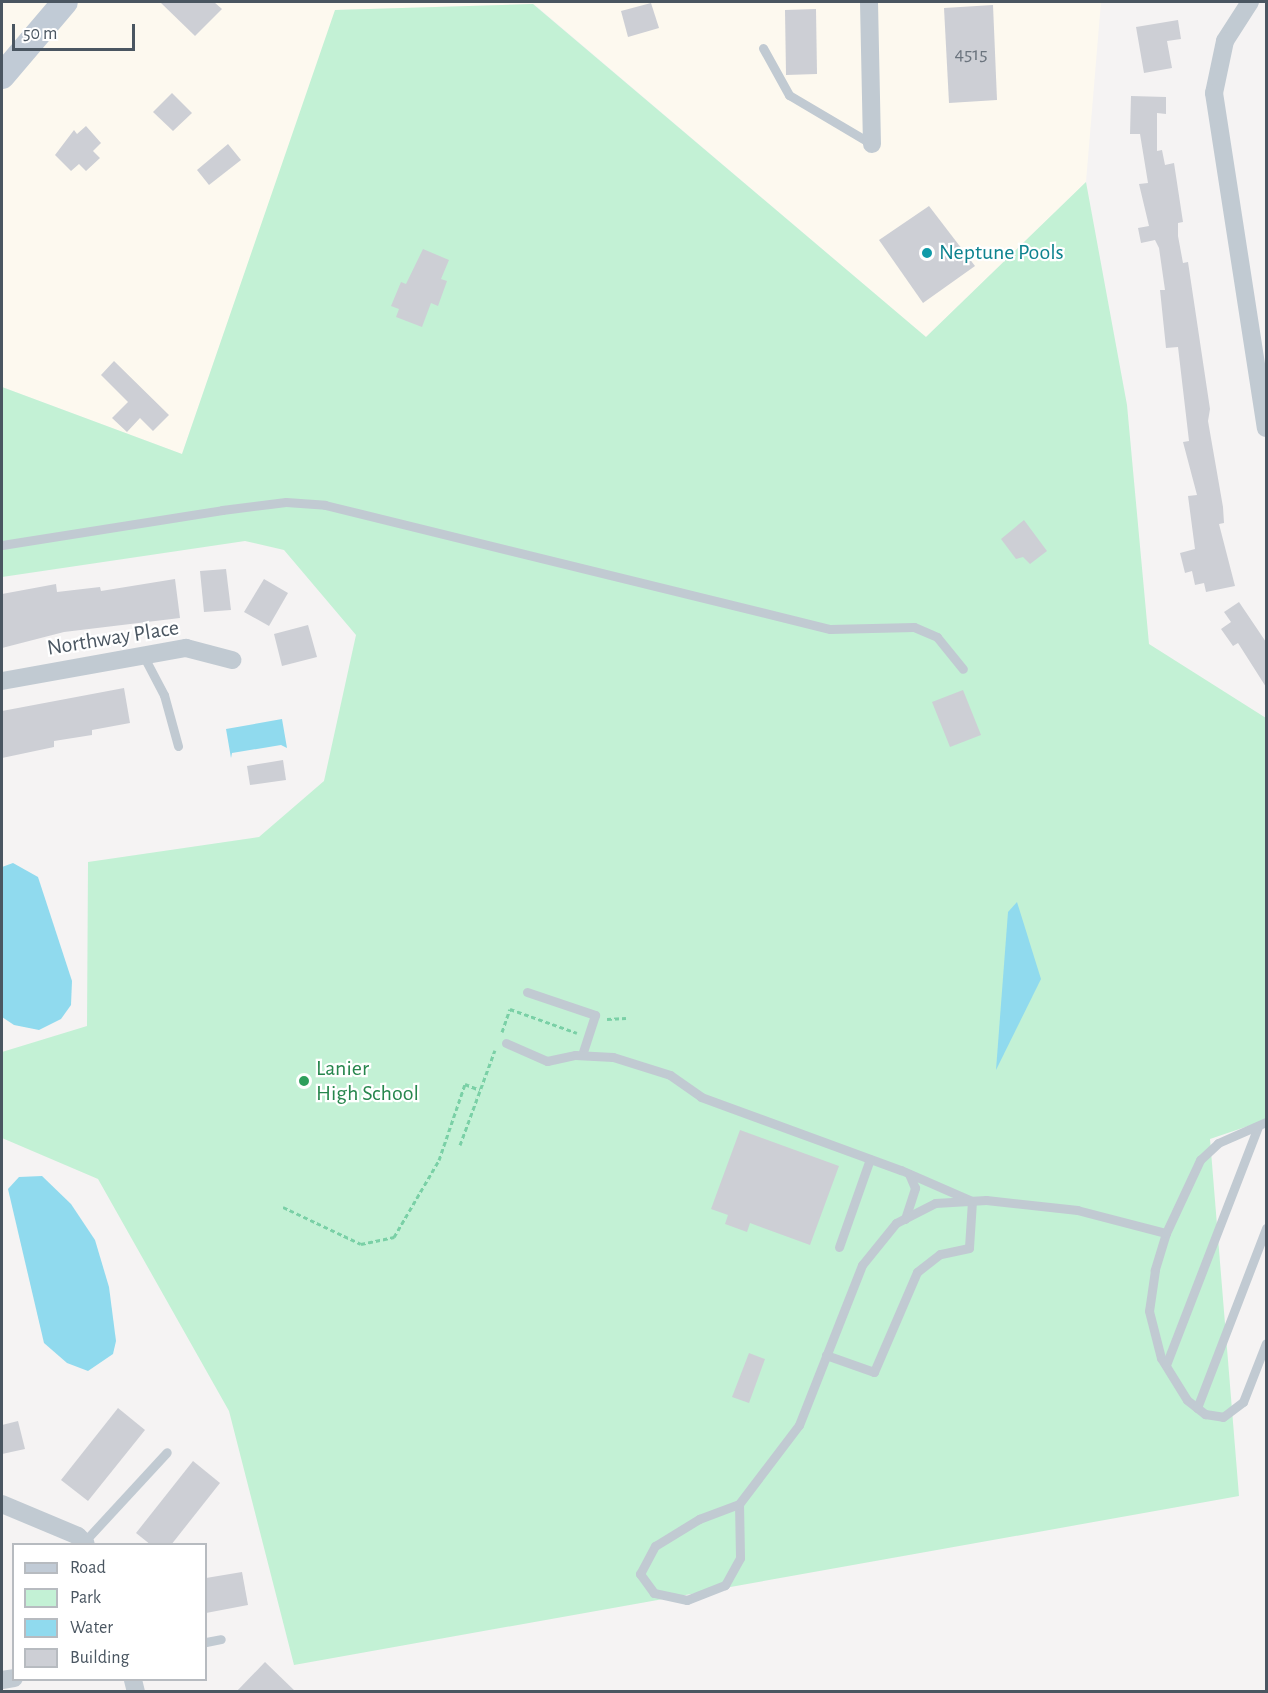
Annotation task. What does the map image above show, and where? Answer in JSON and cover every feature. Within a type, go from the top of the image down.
[{"type":"street","points":[[2,76],[65,2]]},
{"type":"street","points":[[869,2],[872,144]]},
{"type":"street","points":[[1246,2],[1225,41],[1214,93],[1266,428]]},
{"type":"street","name":"Northway Place","points":[[2,681],[142,653],[186,648],[232,660]]},
{"type":"street","points":[[2,1504],[78,1536],[84,1543]]},
{"type":"lane","points":[[763,48],[789,95],[872,144]]},
{"type":"lane","points":[[2,545],[233,508],[286,502],[326,505],[667,586],[830,629],[922,629],[937,637],[963,669]]},
{"type":"lane","points":[[142,653],[164,695],[178,746]]},
{"type":"lane","points":[[527,992],[595,1015],[582,1055]]},
{"type":"lane","points":[[506,1043],[548,1060],[582,1055],[614,1057],[670,1075],[701,1097],[870,1159],[972,1201]]},
{"type":"lane","points":[[1262,1124],[1218,1143],[1200,1160],[1166,1233],[1155,1270],[1149,1311],[1166,1365],[1186,1400],[1197,1408],[1223,1417],[1243,1402],[1266,1343]]},
{"type":"lane","points":[[1166,1365],[1262,1124]]},
{"type":"lane","points":[[840,1246],[870,1159]]},
{"type":"lane","points":[[904,1219],[915,1188],[909,1174]]},
{"type":"lane","points":[[739,1504],[740,1558],[725,1585],[687,1600],[654,1593],[640,1574],[655,1546],[699,1520],[739,1504],[799,1425],[862,1265],[896,1223],[935,1203],[972,1201],[1077,1210],[1166,1233]]},
{"type":"lane","points":[[826,1355],[874,1372],[917,1272],[939,1254],[969,1248],[972,1201]]},
{"type":"lane","points":[[1197,1408],[1266,1228]]},
{"type":"lane","points":[[86,1543],[167,1452]]},
{"type":"lane","points":[[207,1642],[221,1639]]},
{"type":"path","points":[[283,1207],[361,1244],[394,1237],[439,1160],[465,1084],[480,1089]]},
{"type":"shaded area","points":[[2,2],[1101,2],[1086,182],[926,337],[534,4],[336,10],[182,454],[2,387]]},
{"type":"green space","points":[[533,4],[926,337],[1086,182],[1127,405],[1149,644],[1266,718],[1266,1120],[1210,1139],[1239,1496],[294,1665],[229,1411],[98,1179],[2,1138],[2,1052],[87,1026],[88,862],[259,837],[324,781],[356,635],[284,550],[245,541],[2,577],[2,387],[182,454],[335,10]]},
{"type":"water","points":[[282,719],[287,748],[281,745],[232,753],[231,758],[226,729]]},
{"type":"water","points":[[13,863],[38,877],[72,981],[71,1005],[61,1019],[39,1030],[14,1025],[2,1017],[2,867]]},
{"type":"water","points":[[1017,902],[1041,979],[996,1070],[1008,912]]},
{"type":"water","points":[[42,1176],[71,1204],[95,1240],[109,1287],[116,1341],[113,1354],[88,1371],[67,1363],[44,1343],[8,1189],[19,1177]]},
{"type":"building","points":[[160,2],[214,2],[222,9],[195,36]]},
{"type":"building","points":[[651,3],[659,28],[628,37],[621,11]]},
{"type":"building","points":[[993,5],[997,100],[949,103],[944,8]]},
{"type":"building","points":[[816,9],[817,74],[786,75],[785,10]]},
{"type":"building","points":[[1178,20],[1181,39],[1167,41],[1172,68],[1144,73],[1136,27]]},
{"type":"building","points":[[172,93],[192,113],[173,131],[153,112]]},
{"type":"building","points":[[1131,96],[1166,97],[1166,114],[1157,113],[1157,151],[1162,150],[1165,165],[1174,163],[1183,222],[1178,223],[1178,236],[1183,263],[1188,262],[1210,409],[1208,421],[1223,507],[1224,523],[1219,524],[1235,586],[1206,592],[1204,583],[1195,585],[1192,571],[1185,573],[1180,553],[1195,549],[1188,496],[1197,495],[1183,442],[1189,441],[1178,347],[1166,348],[1160,290],[1165,290],[1159,248],[1155,240],[1141,243],[1138,228],[1149,226],[1139,184],[1148,183],[1140,134],[1130,134]]},
{"type":"building","points":[[86,126],[101,143],[93,151],[100,158],[86,171],[79,164],[71,171],[55,155],[74,130],[77,134]]},
{"type":"building","points":[[228,144],[241,160],[209,185],[197,170]]},
{"type":"building","name":"Neptune Pools","points":[[929,206],[975,266],[923,303],[879,240]]},
{"type":"building","points":[[423,249],[449,260],[441,279],[447,281],[438,306],[431,303],[422,327],[396,317],[399,309],[391,306],[401,282],[406,284]]},
{"type":"building","points":[[114,361],[169,415],[153,431],[140,418],[127,432],[112,418],[128,402],[101,375]]},
{"type":"building","points":[[1024,520],[1047,551],[1030,564],[1023,557],[1016,559],[1001,539]]},
{"type":"building","points":[[226,569],[231,610],[204,612],[200,571]]},
{"type":"building","points":[[175,579],[180,618],[64,632],[2,648],[2,594],[56,584],[57,592],[100,587],[101,591]]},
{"type":"building","points":[[264,579],[288,593],[269,626],[244,612]]},
{"type":"building","points":[[1239,602],[1266,642],[1266,687],[1238,643],[1233,646],[1221,629],[1231,622],[1224,612]]},
{"type":"building","points":[[308,625],[317,657],[282,666],[274,634]]},
{"type":"building","points":[[124,688],[130,723],[92,730],[92,735],[54,741],[54,747],[2,758],[2,711]]},
{"type":"building","points":[[963,690],[981,735],[950,747],[932,702]]},
{"type":"building","points":[[283,760],[286,780],[250,785],[247,766]]},
{"type":"building","points":[[740,1130],[839,1166],[810,1245],[750,1223],[747,1232],[725,1224],[728,1215],[711,1209]]},
{"type":"building","points":[[749,1353],[765,1359],[749,1403],[732,1397]]},
{"type":"building","points":[[118,1408],[145,1430],[88,1501],[61,1480]]},
{"type":"building","points":[[18,1421],[25,1449],[2,1454],[2,1425]]},
{"type":"building","points":[[193,1461],[220,1483],[173,1543],[148,1543],[136,1533]]},
{"type":"building","points":[[242,1572],[248,1605],[207,1613],[207,1578]]},
{"type":"building","points":[[265,1662],[296,1692],[236,1692]]},
{"type":"place","name":"Neptune Pools","points":[[927,253]]},
{"type":"place","name":"Lanier High School","points":[[304,1081]]}]
